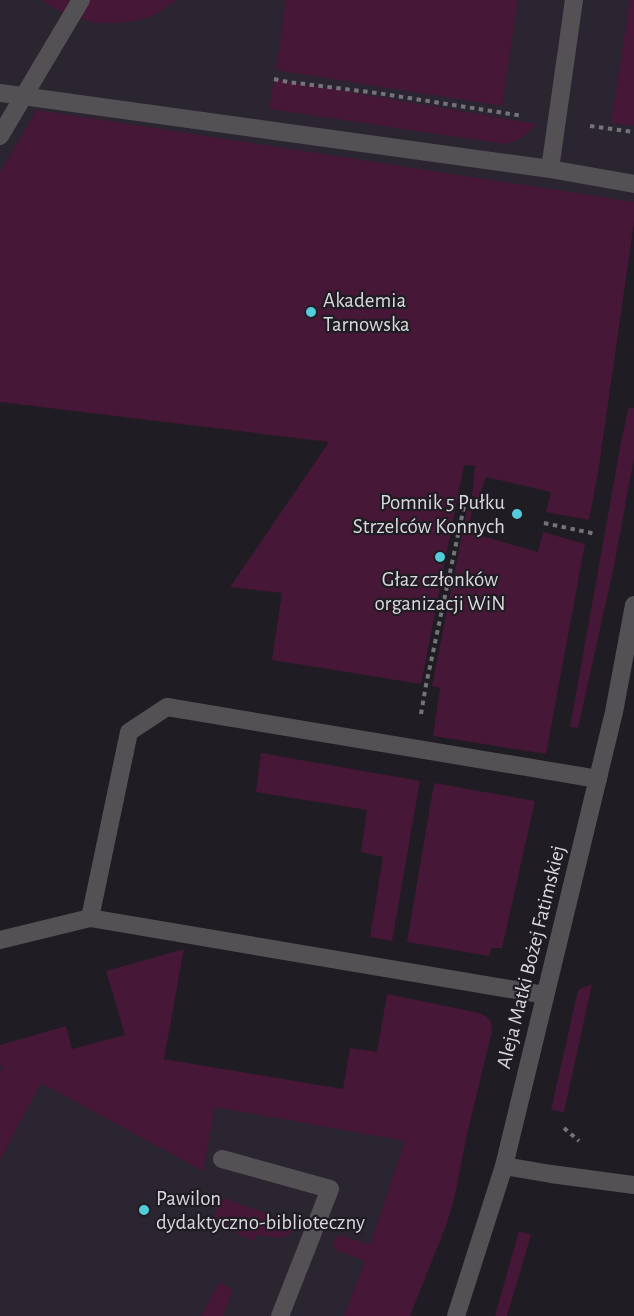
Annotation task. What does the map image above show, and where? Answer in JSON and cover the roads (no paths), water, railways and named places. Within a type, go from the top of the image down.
[{"type":"street","points":[[0,136],[81,0]]},
{"type":"street","points":[[550,169],[574,0]]},
{"type":"street","points":[[0,93],[550,169],[634,184]]},
{"type":"street","name":"Aleja Matki Bożej Fatimskiej","points":[[456,1316],[504,1166],[614,712],[634,605]]},
{"type":"street","points":[[90,918],[129,732],[166,707],[598,779]]},
{"type":"street","points":[[0,940],[90,918],[545,995]]},
{"type":"street","points":[[222,1159],[330,1189],[280,1316]]},
{"type":"street","points":[[504,1166],[634,1185]]},
{"type":"place","name":"Akademia Tarnowska","points":[[311,312]]},
{"type":"place","name":"Pomnik 5 Pułku Strzelców Konnych","points":[[517,514]]},
{"type":"place","name":"Głaz członków organizacji WiN","points":[[440,557]]},
{"type":"place","name":"Pawilon dydaktyczno-biblioteczny","points":[[144,1210]]}]
